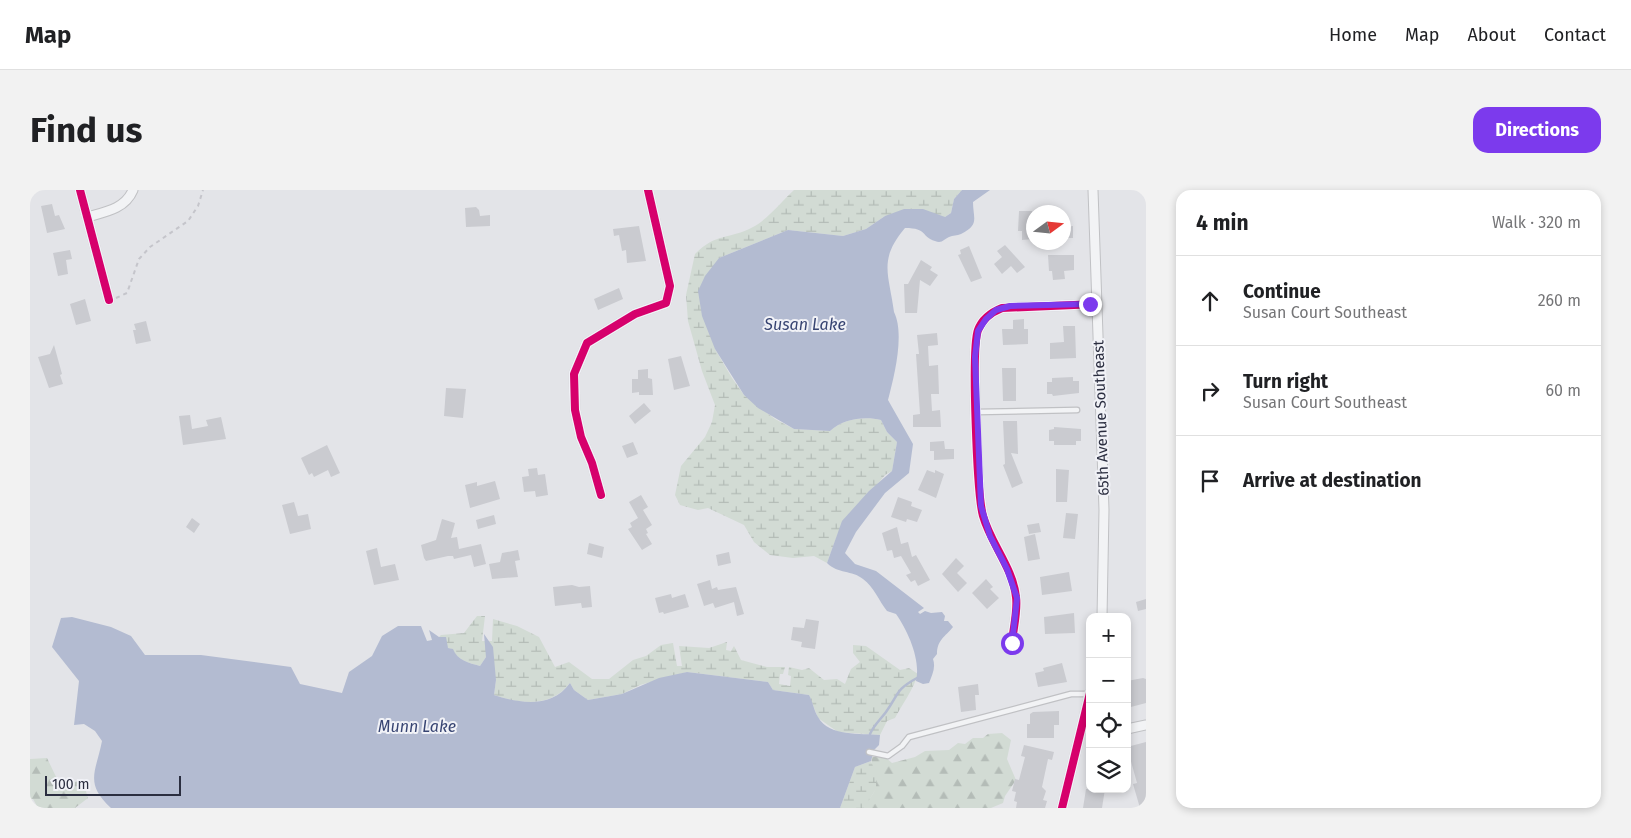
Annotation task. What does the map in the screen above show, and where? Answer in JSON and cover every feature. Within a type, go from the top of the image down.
[{"type":"street","points":[[80,190],[109,300]]},
{"type":"street","points":[[87,217],[116,208],[126,202],[133,190]]},
{"type":"street","points":[[602,495],[581,437],[575,410],[574,374],[588,343],[635,314],[666,303],[669,298],[670,286],[648,190]]},
{"type":"street","name":"65th Avenue Southeast","points":[[1093,190],[1104,510],[1102,613]]},
{"type":"street","points":[[1012,643],[1017,598],[1007,569],[990,536],[983,514],[977,412],[976,339],[981,324],[990,314],[1010,306],[1097,304]]},
{"type":"street","points":[[1131,728],[1146,725]]},
{"type":"street","points":[[1062,808],[1086,726]]},
{"type":"lane","points":[[977,412],[1077,410]]},
{"type":"lane","points":[[869,752],[888,756],[902,746],[909,737],[1071,694],[1086,694]]},
{"type":"path","points":[[109,300],[127,293],[140,259],[150,247],[188,221],[198,206],[203,190]]},
{"type":"green space","points":[[794,190],[962,190],[954,199],[951,213],[945,217],[885,216],[866,229],[843,236],[788,230],[719,258],[715,349],[744,395],[775,419],[794,429],[830,431],[847,421],[874,419],[881,420],[887,432],[897,442],[892,471],[885,475],[838,533],[827,563],[814,556],[793,558],[770,555],[754,542],[744,525],[708,508],[698,510],[680,505],[675,495],[681,466],[705,437],[712,422],[715,405],[702,371],[688,321],[686,295],[695,254],[710,242],[745,231],[759,224]]},
{"type":"green space","points":[[477,616],[485,616],[482,641],[492,641],[493,619],[517,626],[539,637],[555,667],[569,662],[592,679],[609,679],[633,660],[646,656],[661,645],[673,643],[677,666],[682,666],[679,646],[709,648],[727,642],[726,650],[731,651],[734,646],[741,660],[767,667],[785,667],[783,674],[780,674],[779,684],[790,686],[791,676],[788,675],[789,667],[802,670],[809,668],[824,680],[837,679],[845,684],[851,669],[860,662],[853,653],[853,645],[866,646],[900,670],[909,668],[918,674],[911,691],[895,718],[887,721],[880,735],[838,732],[818,718],[809,695],[773,690],[768,682],[687,672],[640,685],[622,694],[588,700],[574,690],[570,683],[554,697],[535,702],[524,702],[494,695],[496,680],[486,657],[480,666],[468,662],[457,656],[439,637],[441,635],[464,633]]},
{"type":"green space","points":[[1002,733],[1011,740],[1007,759],[1016,780],[1005,796],[1003,803],[991,808],[864,808],[876,786],[872,757],[885,757],[892,763],[915,757],[925,751],[949,750],[958,743],[965,744],[973,738],[983,738],[988,734]]},
{"type":"green space","points":[[47,758],[59,783],[83,781],[88,798],[75,808],[38,808],[33,799],[30,799],[30,759]]},
{"type":"green space","points":[[871,761],[876,774],[876,789],[864,808],[840,808],[855,767]]},
{"type":"water","name":"Susan Lake","points":[[962,190],[990,190],[973,202],[974,221],[967,231],[937,242],[917,229],[905,228],[891,249],[888,259],[888,277],[899,332],[899,343],[888,400],[913,444],[909,473],[885,493],[856,532],[845,553],[855,564],[876,571],[924,608],[918,612],[920,614],[925,611],[931,613],[942,612],[945,616],[944,621],[948,621],[953,627],[938,645],[937,654],[933,659],[934,668],[929,683],[923,684],[916,681],[917,664],[915,655],[905,629],[896,614],[887,611],[867,582],[859,576],[836,569],[827,563],[842,521],[869,491],[892,471],[897,442],[887,432],[881,420],[868,418],[847,421],[830,431],[794,429],[758,408],[744,395],[715,349],[702,316],[698,291],[705,276],[719,258],[788,230],[843,236],[866,229],[885,216],[904,209],[923,209],[945,217],[951,213],[954,199]]},
{"type":"water","name":"Munn Lake","points":[[72,617],[111,627],[131,636],[145,655],[201,655],[291,667],[300,684],[342,693],[349,672],[372,656],[382,636],[398,626],[421,626],[427,641],[432,640],[429,630],[439,637],[446,637],[448,648],[453,649],[457,656],[480,666],[486,657],[484,634],[493,647],[496,680],[494,695],[504,698],[525,702],[545,700],[563,691],[570,683],[574,690],[588,700],[622,694],[659,678],[687,672],[768,682],[773,690],[809,695],[818,717],[830,728],[846,733],[880,735],[879,745],[874,750],[871,761],[855,767],[840,808],[111,808],[97,791],[94,777],[102,741],[95,731],[84,724],[74,725],[79,681],[52,647],[61,618]]},
{"type":"building","points":[[52,204],[55,216],[59,215],[65,229],[47,233],[41,206]]},
{"type":"building","points":[[476,207],[479,210],[480,216],[490,215],[490,226],[466,227],[465,208]]},
{"type":"building","points":[[1019,211],[1026,211],[1026,240],[1022,240],[1022,231],[1018,231]]},
{"type":"building","points":[[639,226],[646,261],[627,263],[626,250],[622,251],[619,235],[614,236],[613,229]]},
{"type":"building","points":[[1071,226],[1073,226],[1073,238],[1071,238]]},
{"type":"building","points":[[1005,245],[1025,267],[1017,273],[1011,266],[1002,274],[994,264],[1002,257],[997,251]]},
{"type":"building","points":[[969,246],[982,278],[971,282],[958,255],[961,254],[960,250]]},
{"type":"building","points":[[70,250],[72,259],[66,260],[68,274],[58,276],[53,253]]},
{"type":"building","points":[[1048,255],[1074,255],[1074,270],[1064,271],[1065,279],[1053,280],[1052,271],[1049,271]]},
{"type":"building","points":[[921,260],[932,267],[930,270],[938,275],[930,286],[920,280],[917,313],[905,313],[904,284],[908,284]]},
{"type":"building","points":[[619,288],[623,299],[598,310],[594,299]]},
{"type":"building","points":[[85,299],[91,321],[76,325],[70,304]]},
{"type":"building","points":[[1024,319],[1024,329],[1028,329],[1028,344],[1003,345],[1002,329],[1013,329],[1013,320]]},
{"type":"building","points":[[146,321],[151,341],[136,344],[133,330],[136,330],[134,324]]},
{"type":"building","points":[[1063,326],[1075,326],[1076,358],[1050,359],[1050,343],[1064,342]]},
{"type":"building","points":[[937,333],[938,345],[928,346],[929,366],[938,365],[939,394],[931,394],[932,411],[940,410],[941,427],[913,427],[913,415],[920,414],[916,354],[919,354],[917,335]]},
{"type":"building","points":[[54,345],[63,384],[49,388],[38,357],[50,354]]},
{"type":"building","points":[[681,356],[690,386],[674,390],[668,359]]},
{"type":"building","points":[[1002,368],[1016,368],[1016,401],[1003,401]]},
{"type":"building","points":[[648,369],[648,378],[652,379],[653,395],[639,395],[639,392],[632,393],[632,379],[638,379],[638,370]]},
{"type":"building","points":[[1073,377],[1073,381],[1079,381],[1079,393],[1053,396],[1052,394],[1047,394],[1047,382],[1052,382],[1052,378]]},
{"type":"building","points":[[446,388],[466,389],[463,418],[444,416]]},
{"type":"building","points":[[644,403],[651,411],[635,424],[629,416]]},
{"type":"building","points":[[190,415],[192,429],[208,426],[206,420],[221,417],[226,439],[183,445],[179,416]]},
{"type":"building","points":[[1003,421],[1017,421],[1018,454],[1011,453],[1023,483],[1012,488],[1003,465],[1005,464]]},
{"type":"building","points":[[1054,427],[1081,429],[1081,441],[1076,441],[1076,445],[1054,445],[1054,441],[1049,441],[1049,430],[1054,429]]},
{"type":"building","points":[[944,441],[945,449],[954,449],[954,459],[934,460],[934,451],[930,451],[930,442]]},
{"type":"building","points":[[633,442],[638,454],[627,458],[622,446]]},
{"type":"building","points":[[327,445],[340,473],[331,477],[328,470],[314,477],[312,473],[309,475],[301,458]]},
{"type":"building","points":[[537,468],[538,475],[545,474],[548,495],[536,497],[535,491],[524,492],[522,477],[529,476],[528,469]]},
{"type":"building","points":[[1056,469],[1069,470],[1067,502],[1056,502]]},
{"type":"building","points":[[927,470],[935,473],[935,470],[944,474],[936,498],[918,490]]},
{"type":"building","points":[[495,481],[500,499],[470,508],[465,485],[477,482],[477,486]]},
{"type":"building","points":[[641,495],[648,507],[643,510],[652,525],[646,529],[648,533],[646,534],[652,544],[642,550],[628,529],[632,527],[630,523],[638,518],[629,502]]},
{"type":"building","points":[[898,497],[912,502],[911,506],[922,510],[917,522],[907,519],[906,522],[891,517]]},
{"type":"building","points":[[294,502],[298,516],[308,514],[311,529],[290,534],[282,505]]},
{"type":"building","points":[[1066,513],[1078,514],[1075,539],[1063,538]]},
{"type":"building","points":[[494,515],[496,524],[478,529],[476,520]]},
{"type":"building","points":[[192,518],[200,524],[194,533],[186,527]]},
{"type":"building","points":[[442,519],[455,523],[451,538],[457,537],[459,549],[481,544],[486,564],[474,567],[471,555],[454,559],[453,556],[448,556],[426,561],[421,545],[436,540]]},
{"type":"building","points":[[1039,523],[1041,532],[1029,534],[1027,525]]},
{"type":"building","points":[[897,527],[901,544],[908,542],[912,557],[916,555],[930,580],[918,586],[915,580],[911,582],[906,575],[911,573],[901,556],[894,558],[892,550],[887,551],[882,533]]},
{"type":"building","points":[[1035,534],[1040,559],[1028,561],[1024,537]]},
{"type":"building","points":[[589,543],[604,547],[602,558],[587,554]]},
{"type":"building","points":[[377,548],[381,567],[395,564],[399,580],[374,585],[366,551]]},
{"type":"building","points":[[518,550],[520,560],[515,561],[518,577],[492,579],[489,564],[500,562],[502,553]]},
{"type":"building","points":[[729,552],[731,563],[718,566],[716,555]]},
{"type":"building","points":[[956,558],[964,566],[957,573],[967,583],[958,592],[942,574]]},
{"type":"building","points":[[1069,572],[1072,591],[1042,595],[1040,577]]},
{"type":"building","points":[[986,579],[993,587],[990,589],[999,598],[987,609],[972,593]]},
{"type":"building","points":[[710,580],[712,589],[717,587],[718,590],[736,587],[744,614],[737,616],[734,602],[715,608],[713,603],[704,606],[697,584]]},
{"type":"building","points":[[572,585],[579,587],[590,586],[592,607],[582,608],[581,603],[555,606],[553,587]]},
{"type":"building","points":[[671,594],[672,598],[685,594],[689,607],[664,614],[663,612],[659,613],[655,598]]},
{"type":"building","points":[[1146,599],[1146,609],[1138,611],[1136,602]]},
{"type":"building","points":[[1074,613],[1075,633],[1045,634],[1044,617]]},
{"type":"building","points":[[806,619],[819,621],[815,649],[801,647],[802,642],[791,640],[793,627],[804,628]]},
{"type":"building","points":[[1062,663],[1067,682],[1038,687],[1035,673],[1044,671],[1043,668]]},
{"type":"building","points":[[1146,679],[1146,703],[1131,707],[1131,680]]},
{"type":"building","points":[[978,684],[979,695],[975,695],[976,710],[961,712],[958,687]]},
{"type":"building","points":[[1059,711],[1059,725],[1054,725],[1054,738],[1027,738],[1027,724],[1030,724],[1030,714],[1033,712]]},
{"type":"building","points":[[1146,742],[1146,808],[1140,808],[1133,784],[1137,783],[1131,761],[1131,746]]},
{"type":"building","points":[[1024,745],[1054,752],[1052,760],[1048,759],[1042,787],[1046,791],[1043,800],[1047,801],[1045,808],[1016,808],[1017,802],[1014,801],[1016,792],[1012,791],[1015,779],[1019,780],[1025,757],[1021,756]]},
{"type":"building","points":[[1086,789],[1086,793],[1104,793],[1102,808],[1083,808]]},
{"type":"waterway","points":[[870,734],[901,689],[917,678]]},
{"type":"cycle path","points":[[80,190],[109,300]]},
{"type":"cycle path","points":[[601,495],[592,463],[581,437],[575,410],[574,374],[587,343],[635,314],[666,303],[670,286],[648,190]]},
{"type":"cycle path","points":[[1012,643],[1016,608],[1014,586],[983,516],[981,502],[975,391],[978,330],[988,316],[1002,308],[1097,304]]},
{"type":"cycle path","points":[[1062,808],[1088,703]]},
{"type":"route","points":[[1012,643],[1017,598],[1007,569],[990,536],[981,506],[975,357],[976,339],[981,324],[990,314],[1002,308],[1049,304],[1090,304]]}]
